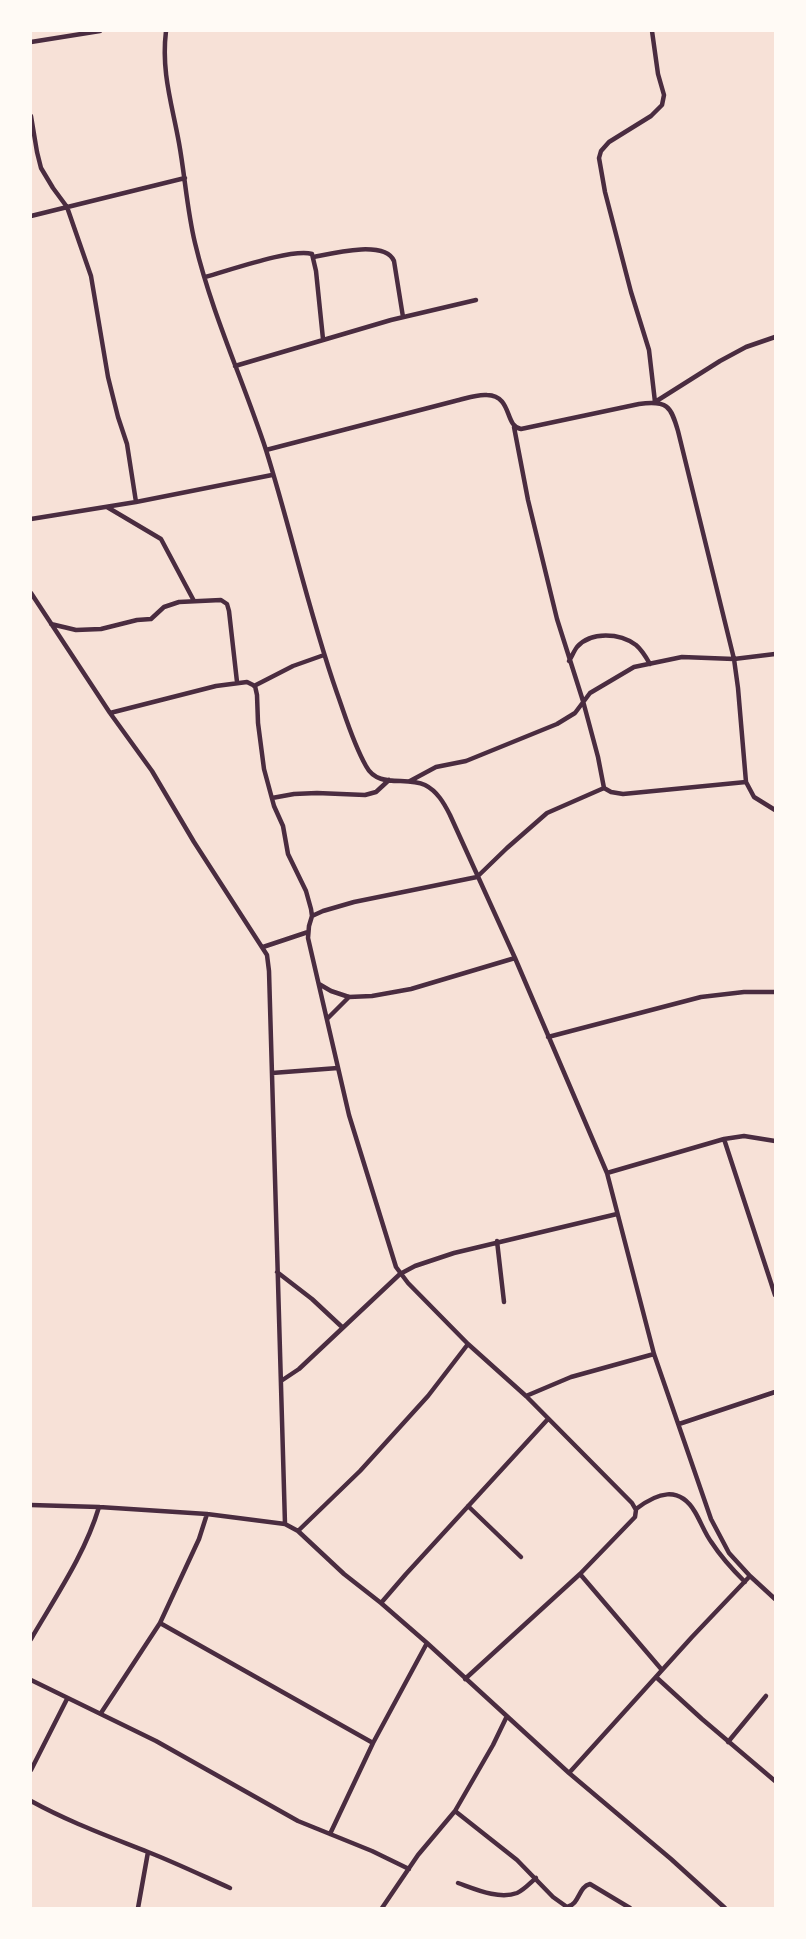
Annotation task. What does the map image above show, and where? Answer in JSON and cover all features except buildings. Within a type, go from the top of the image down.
[{"type":"street","points":[[31,42],[100,31]]},
{"type":"street","points":[[166,31],[163,58],[165,77],[185,178],[195,243],[235,366],[266,450],[324,655],[351,732],[366,768],[374,777],[410,781],[425,786],[440,798],[458,832],[515,958],[606,1173],[654,1354],[711,1519],[730,1553],[750,1576],[775,1599]]},
{"type":"street","points":[[652,31],[658,74],[664,96],[662,105],[651,116],[609,142],[600,153],[599,160],[631,292],[649,350],[655,402]]},
{"type":"street","points":[[31,116],[41,168],[67,207],[93,284],[108,377],[127,444],[136,502]]},
{"type":"street","points":[[31,216],[185,178]]},
{"type":"street","points":[[314,257],[376,249],[390,254],[394,261],[403,317]]},
{"type":"street","points":[[205,277],[273,258],[310,253],[314,257],[323,339]]},
{"type":"street","points":[[235,366],[403,317],[476,300]]},
{"type":"street","points":[[514,426],[518,429],[526,429],[655,402],[720,361],[746,347],[775,337]]},
{"type":"street","points":[[266,450],[455,401],[486,395],[500,398],[505,403],[514,426],[530,509],[557,619],[583,702],[598,757],[604,788]]},
{"type":"street","points":[[655,402],[666,406],[674,417],[720,598],[734,659],[746,782],[754,797],[775,810]]},
{"type":"street","points":[[31,519],[136,502],[272,475]]},
{"type":"street","points":[[107,507],[161,539],[194,601]]},
{"type":"street","points":[[31,594],[110,713],[152,771],[194,842],[267,955],[285,1524]]},
{"type":"street","points":[[51,624],[76,630],[101,629],[136,620],[151,619],[168,605],[182,601],[224,601],[228,605],[237,682]]},
{"type":"street","points":[[569,661],[581,644],[607,635],[634,644],[641,650],[650,664]]},
{"type":"street","points":[[410,781],[436,767],[466,760],[557,724],[575,713],[590,693],[632,668],[682,657],[734,659],[775,654]]},
{"type":"street","points":[[254,686],[293,666],[324,655]]},
{"type":"street","points":[[110,713],[237,682],[248,682],[254,686],[257,695],[258,723],[264,768],[275,810],[284,829],[288,854],[306,891],[312,916],[308,932],[326,1019],[349,1116],[392,1257],[400,1274],[468,1344],[526,1396],[636,1509]]},
{"type":"street","points":[[272,798],[294,794],[317,793],[365,795],[376,792],[389,780]]},
{"type":"street","points":[[604,788],[623,794],[746,782]]},
{"type":"street","points":[[312,916],[363,900],[477,877],[543,815],[604,788]]},
{"type":"street","points":[[263,947],[308,932]]},
{"type":"street","points":[[319,984],[331,991],[349,997],[372,996],[411,989],[515,958]]},
{"type":"street","points":[[548,1036],[700,997],[744,992],[775,992]]},
{"type":"street","points":[[326,1019],[349,997]]},
{"type":"street","points":[[272,1073],[338,1068]]},
{"type":"street","points":[[606,1173],[724,1139],[744,1136],[775,1141]]},
{"type":"street","points":[[724,1139],[775,1295]]},
{"type":"street","points":[[281,1381],[299,1369],[400,1274],[415,1266],[497,1241],[617,1214]]},
{"type":"street","points":[[497,1241],[504,1302]]},
{"type":"street","points":[[277,1272],[312,1299],[342,1327]]},
{"type":"street","points":[[298,1532],[360,1471],[428,1396],[468,1344]]},
{"type":"street","points":[[526,1396],[571,1377],[654,1354]]},
{"type":"street","points":[[679,1424],[775,1392]]},
{"type":"street","points":[[382,1603],[406,1574],[548,1419]]},
{"type":"street","points":[[465,1679],[580,1574],[634,1517],[636,1509],[645,1502],[665,1494],[677,1495],[685,1500],[695,1512],[711,1542],[745,1582]]},
{"type":"street","points":[[31,1504],[207,1514],[285,1524],[298,1532],[344,1574],[382,1603],[569,1774],[671,1859],[725,1908]]},
{"type":"street","points":[[468,1506],[521,1556]]},
{"type":"street","points":[[31,1639],[77,1559],[93,1526],[99,1507]]},
{"type":"street","points":[[101,1713],[160,1623],[199,1539],[207,1514]]},
{"type":"street","points":[[580,1574],[662,1670]]},
{"type":"street","points":[[569,1774],[662,1670],[750,1576]]},
{"type":"street","points":[[160,1623],[373,1743]]},
{"type":"street","points":[[330,1834],[373,1743],[427,1643]]},
{"type":"street","points":[[656,1677],[728,1742],[775,1781]]},
{"type":"street","points":[[31,1680],[156,1741],[298,1821],[409,1869]]},
{"type":"street","points":[[728,1742],[766,1696]]},
{"type":"street","points":[[31,1770],[67,1699]]},
{"type":"street","points":[[382,1908],[409,1869],[455,1811],[493,1745],[507,1716]]},
{"type":"street","points":[[31,1801],[58,1816],[148,1852],[230,1888]]},
{"type":"street","points":[[455,1811],[489,1836],[536,1878],[553,1897],[567,1906],[573,1904],[584,1886],[590,1884],[630,1908]]},
{"type":"street","points":[[138,1908],[148,1852]]},
{"type":"street","points":[[458,1883],[487,1892],[514,1894],[536,1878]]}]
